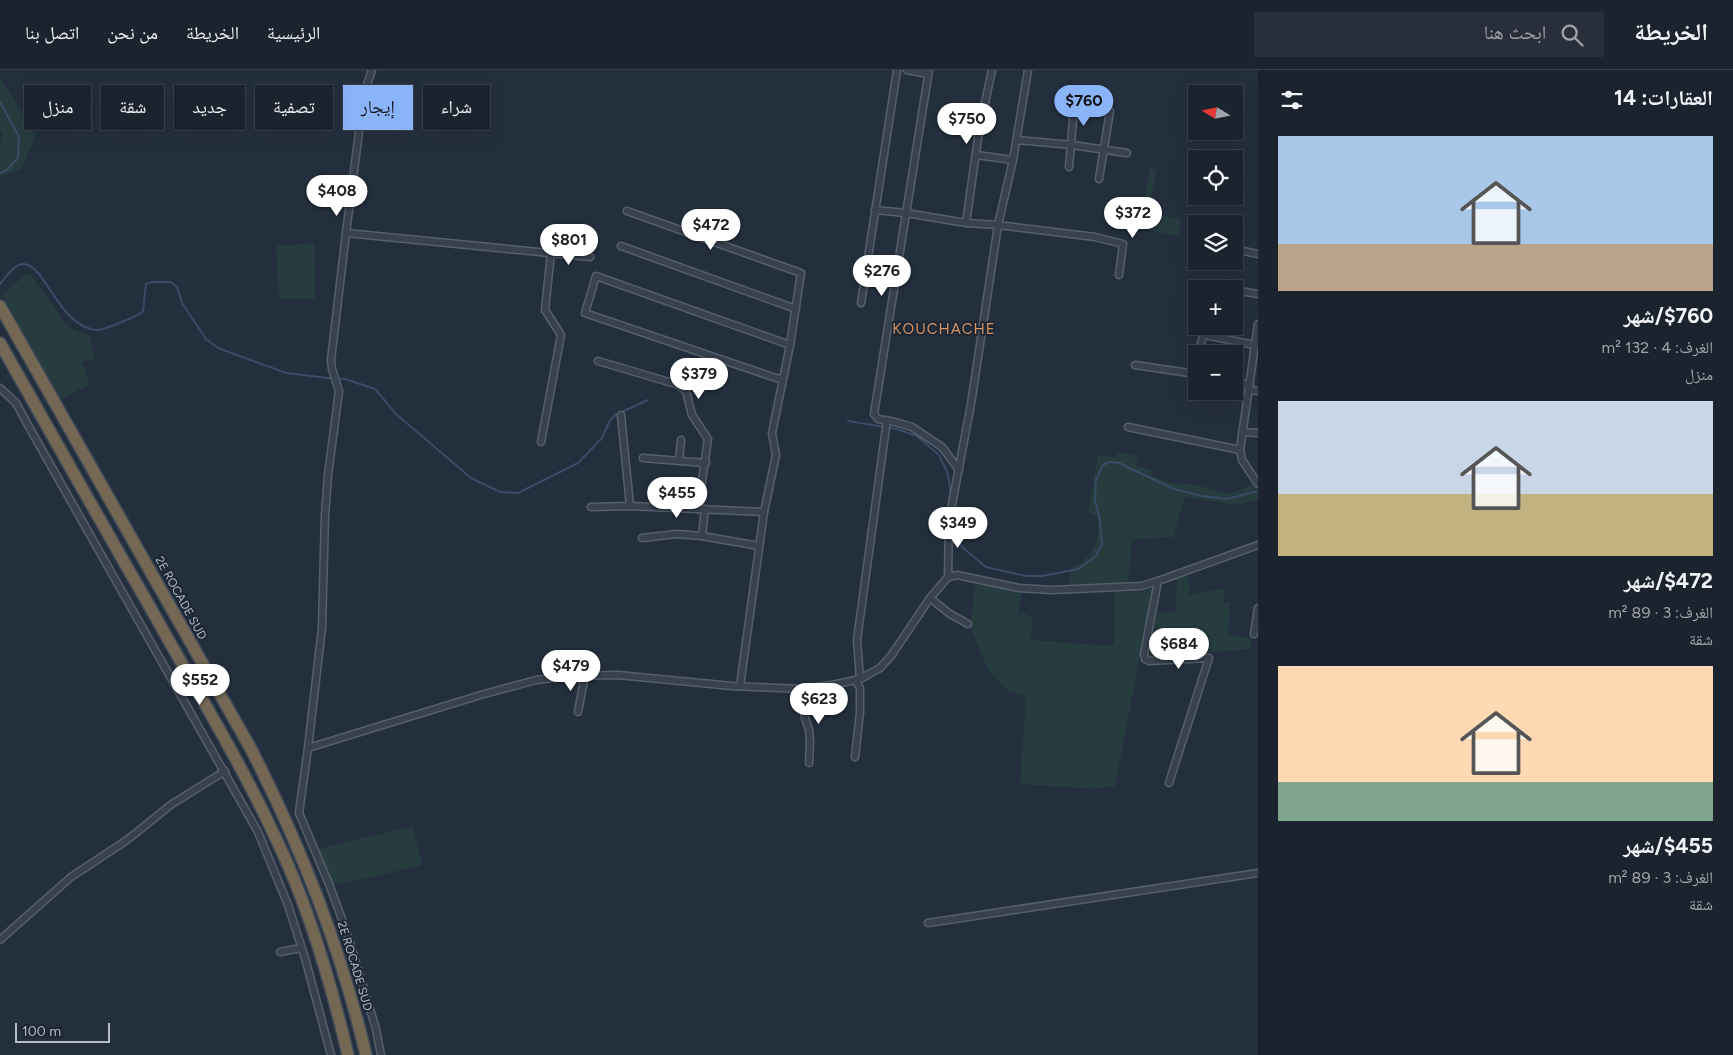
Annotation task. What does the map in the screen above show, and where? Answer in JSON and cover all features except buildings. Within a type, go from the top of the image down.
[{"type":"highway","name":"2E ROCADE SUD","points":[[0,306],[251,749],[277,800],[300,849],[324,911],[342,965],[366,1055]]},
{"type":"highway","points":[[0,343],[210,714],[278,842],[296,883],[316,939],[348,1055]]},
{"type":"street","points":[[372,70],[364,93],[331,360],[339,391],[327,483],[322,628],[299,813],[347,933],[376,1029],[381,1055]]},
{"type":"street","points":[[861,303],[898,70]]},
{"type":"street","points":[[907,70],[929,72],[874,414],[878,419],[912,427],[942,446],[959,470]]},
{"type":"street","points":[[966,223],[976,155],[992,70]]},
{"type":"street","points":[[948,577],[950,520],[998,225],[1017,140],[1028,70]]},
{"type":"street","points":[[1069,166],[1074,108]]},
{"type":"street","points":[[1099,179],[1110,111]]},
{"type":"street","points":[[1017,140],[1127,153]]},
{"type":"street","points":[[976,155],[1013,160]]},
{"type":"street","points":[[875,210],[966,223],[1095,237],[1123,244],[1119,275]]},
{"type":"street","points":[[627,211],[801,273],[790,345],[772,433],[776,455],[764,512],[740,686]]},
{"type":"street","points":[[346,232],[590,257]]},
{"type":"street","points":[[621,246],[796,309]]},
{"type":"street","points":[[1243,251],[1258,254]]},
{"type":"street","points":[[541,442],[561,335],[545,310],[551,253]]},
{"type":"street","points":[[782,380],[585,313],[596,276],[790,345]]},
{"type":"street","points":[[1243,292],[1258,294]]},
{"type":"street","points":[[1258,324],[1240,450],[1242,460],[1258,483]]},
{"type":"street","points":[[1201,345],[1205,335],[1255,345]]},
{"type":"street","points":[[598,361],[683,388],[686,391],[692,415],[708,439],[702,509],[702,536]]},
{"type":"street","points":[[1135,364],[1188,372]]},
{"type":"street","points":[[1243,385],[1258,390]]},
{"type":"street","points":[[0,388],[16,402],[258,832],[288,905],[331,1055]]},
{"type":"street","points":[[621,415],[630,506]]},
{"type":"street","points":[[856,757],[860,712],[860,688],[857,679],[857,640],[887,420]]},
{"type":"street","points":[[1128,427],[1240,450]]},
{"type":"street","points":[[1242,432],[1258,433]]},
{"type":"street","points":[[679,461],[681,440]]},
{"type":"street","points":[[643,458],[706,464]]},
{"type":"street","points":[[591,508],[630,506],[764,512]]},
{"type":"street","points":[[642,538],[677,534],[702,536],[759,546]]},
{"type":"street","points":[[308,748],[527,682],[570,676],[618,675],[740,686],[801,689],[832,685],[857,679],[880,668],[892,656],[930,598],[948,577],[957,575],[1018,588],[1052,590],[1141,586],[1258,546]]},
{"type":"street","points":[[1158,581],[1144,654],[1145,659],[1148,661],[1209,658],[1169,784]]},
{"type":"street","points":[[930,598],[950,614],[968,624]]},
{"type":"street","points":[[1254,634],[1258,608]]},
{"type":"street","points":[[578,712],[585,675]]},
{"type":"street","points":[[801,689],[810,742],[809,763]]},
{"type":"street","points":[[0,940],[71,877],[127,840],[172,804],[225,771]]},
{"type":"street","points":[[928,923],[1258,873]]},
{"type":"street","points":[[280,952],[301,948]]},
{"type":"green space","points":[[0,78],[24,115],[24,130],[33,130],[36,134],[22,169],[0,177],[0,146],[3,134],[0,129]]},
{"type":"green space","points":[[1150,169],[1156,170],[1150,206],[1158,207],[1157,215],[1181,219],[1179,236],[1139,228]]},
{"type":"green space","points":[[314,243],[315,299],[279,299],[276,246]]},
{"type":"green space","points":[[30,273],[68,327],[89,336],[95,359],[82,362],[90,385],[60,399],[2,295],[26,274]]},
{"type":"green space","points":[[1118,452],[1138,456],[1136,466],[1151,470],[1152,476],[1171,483],[1192,484],[1229,494],[1252,485],[1258,494],[1258,500],[1237,505],[1185,497],[1173,537],[1132,539],[1128,583],[1070,586],[1070,570],[1090,554],[1098,534],[1097,516],[1088,512],[1098,455],[1116,458]]},
{"type":"green space","points":[[1188,575],[1190,595],[1225,588],[1223,603],[1230,603],[1228,634],[1251,638],[1250,649],[1148,657],[1157,613],[1175,612],[1177,579]]},
{"type":"green space","points":[[975,584],[1022,593],[1018,612],[1033,617],[1031,640],[1114,646],[1114,592],[1141,592],[1153,588],[1115,786],[1094,789],[1020,784],[1026,696],[1008,691],[988,670],[970,626]]},
{"type":"green space","points":[[413,826],[422,865],[333,885],[318,849]]},
{"type":"waterway","points":[[0,102],[19,137],[18,158],[7,170],[0,173]]},
{"type":"waterway","points":[[0,284],[19,265],[23,264],[31,267],[39,274],[73,319],[84,327],[97,330],[140,314],[143,311],[146,284],[152,282],[171,282],[177,287],[182,303],[206,339],[218,348],[286,373],[345,379],[375,389],[396,414],[471,478],[500,492],[518,493],[578,463],[602,438],[609,422],[615,415],[648,400]]},
{"type":"waterway","points":[[848,421],[897,429],[917,436],[939,455],[948,474],[951,497]]},
{"type":"waterway","points":[[953,517],[954,531],[962,547],[986,567],[1026,576],[1042,576],[1078,569],[1095,557],[1102,545],[1100,520],[1095,501],[1096,480],[1103,465],[1109,462],[1119,463],[1174,489],[1202,496],[1227,499],[1258,491]]},
{"type":"district","name":"KOUCHACHE","points":[[944,329]]}]
